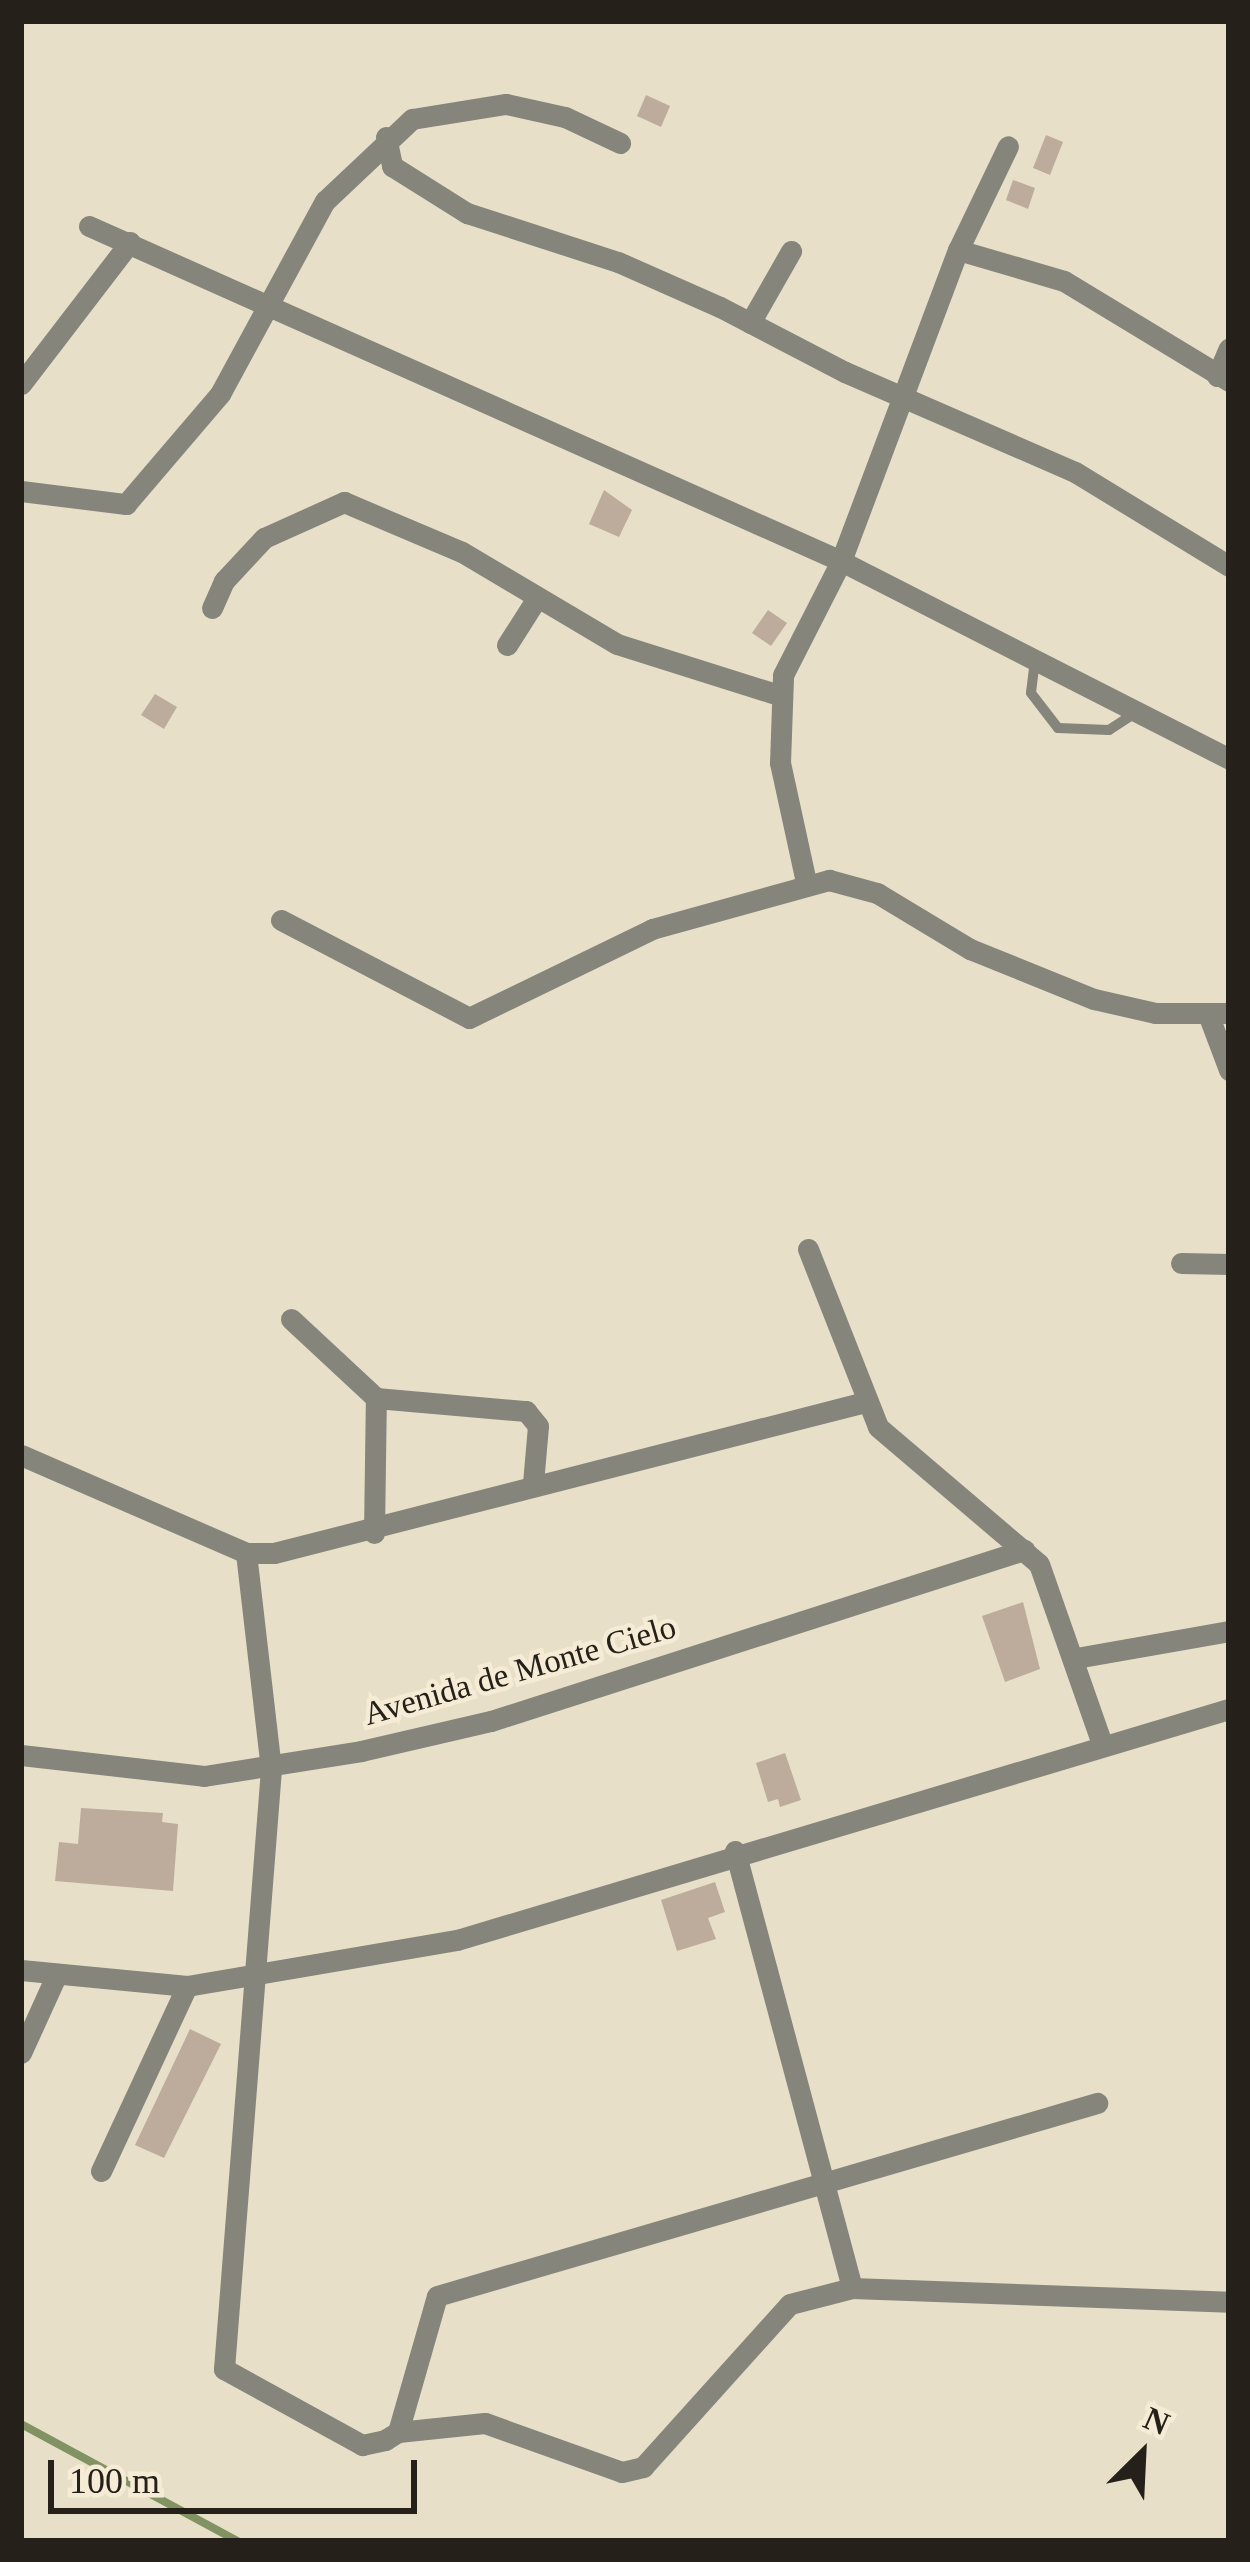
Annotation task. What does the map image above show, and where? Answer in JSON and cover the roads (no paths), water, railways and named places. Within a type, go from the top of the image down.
[{"type":"street","points":[[21,491],[126,504],[220,394],[325,201],[386,137],[445,110],[506,104],[565,117],[620,143]]},
{"type":"street","points":[[386,137],[392,166],[467,213],[618,262],[1075,472],[1229,566]]},
{"type":"street","points":[[806,882],[780,763],[779,695],[803,626],[841,561],[958,250],[1008,146]]},
{"type":"street","points":[[89,226],[841,561],[1229,759]]},
{"type":"street","points":[[21,384],[31,353],[130,242]]},
{"type":"street","points":[[958,250],[1064,281],[1223,378],[1229,348]]},
{"type":"street","points":[[750,323],[791,251]]},
{"type":"street","points":[[212,608],[233,569],[264,538],[344,502],[462,552],[535,602],[617,644],[779,695]]},
{"type":"street","points":[[507,645],[535,602]]},
{"type":"street","points":[[281,920],[469,1018],[652,929],[806,882],[877,892],[970,949],[1094,999],[1219,1014],[1229,1070]]},
{"type":"street","points":[[808,1249],[878,1427],[1039,1564],[1076,1658],[1102,1744]]},
{"type":"street","points":[[1181,1263],[1229,1264]]},
{"type":"street","points":[[291,1319],[376,1398],[526,1411],[538,1426],[533,1483]]},
{"type":"street","points":[[374,1533],[376,1398]]},
{"type":"street","points":[[21,1455],[246,1553],[374,1533],[533,1483],[865,1402]]},
{"type":"street","name":"Avenida de Monte Cielo","points":[[21,1755],[204,1775],[271,1769],[490,1721],[1024,1550]]},
{"type":"street","points":[[246,1553],[271,1769],[261,1974],[224,2369],[362,2445],[398,2432],[485,2423],[622,2472],[643,2467],[790,2304],[852,2288],[1229,2302]]},
{"type":"street","points":[[1076,1658],[1229,1631]]},
{"type":"street","points":[[21,1970],[56,1978],[187,1986],[458,1940],[735,1851],[1229,1709]]},
{"type":"street","points":[[735,1851],[852,2288]]},
{"type":"street","points":[[21,2053],[56,1978]]},
{"type":"street","points":[[101,2171],[187,1986]]},
{"type":"street","points":[[398,2432],[437,2296],[1097,2103]]},
{"type":"lane","points":[[1035,660],[1031,693],[1041,716],[1058,728],[1109,730],[1138,712]]},
{"type":"waterway","points":[[21,2424],[237,2541]]}]
